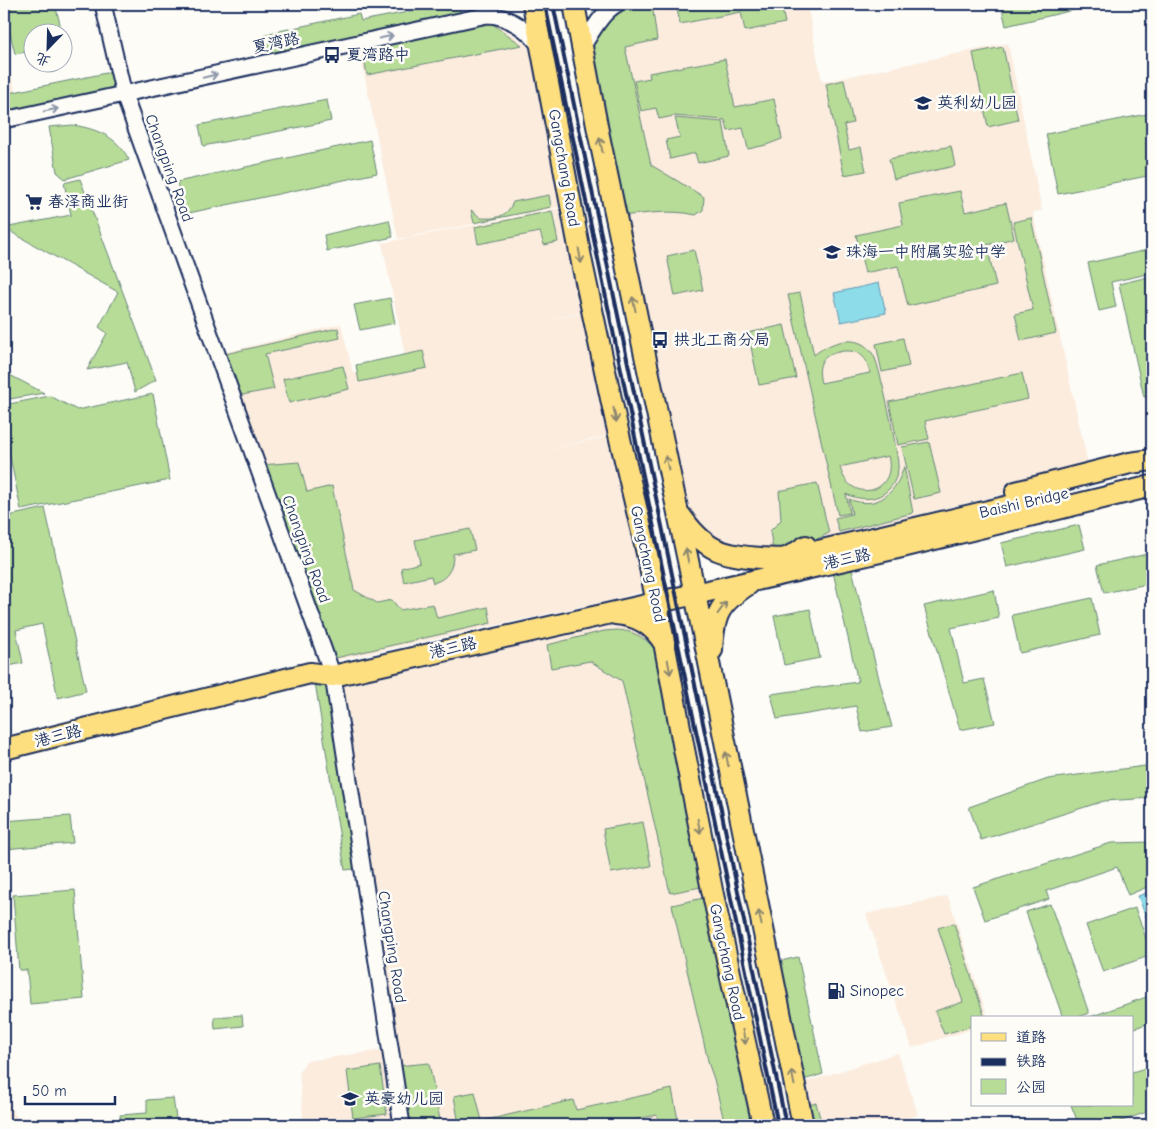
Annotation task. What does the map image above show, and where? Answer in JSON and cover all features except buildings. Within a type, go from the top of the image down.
[{"type":"main road","name":"Gangchang Road","points":[[533,4],[582,263],[656,595],[712,890],[763,1125]]},
{"type":"main road","points":[[574,4],[598,131],[803,1125]]},
{"type":"main road","points":[[786,565],[817,540],[1130,463],[1152,460]]},
{"type":"main road","name":"Baishi Bridge","points":[[899,540],[1152,473]]},
{"type":"main road","name":"Baishi Bridge","points":[[899,540],[1152,486]]},
{"type":"main road","points":[[677,510],[691,531],[703,543],[722,553],[786,565],[871,564],[1095,508],[1152,498]]},
{"type":"main road","points":[[693,587],[899,540]]},
{"type":"main road","name":"港三路","points":[[4,749],[310,674],[603,614],[656,595],[693,587],[756,579],[786,565]]},
{"type":"main road","points":[[711,672],[713,630],[718,611],[739,591],[756,579]]},
{"type":"main road","points":[[331,670],[621,599],[656,595]]},
{"type":"main road","points":[[603,614],[618,614],[635,618],[659,634],[664,643]]},
{"type":"street","name":"Changping Road","points":[[103,4],[124,95],[331,670],[402,1125]]},
{"type":"street","points":[[582,47],[598,22],[617,4]]},
{"type":"street","name":"夏湾路","points":[[4,120],[487,15],[500,17],[523,29],[538,43],[543,53]]},
{"type":"shaded area","name":"珠海一中附属实验中学","points":[[617,4],[807,4],[822,82],[1008,43],[1042,211],[1034,212],[1033,214],[1090,473],[817,540],[784,558],[742,556],[692,531],[636,309],[598,22]]},
{"type":"shaded area","points":[[487,17],[542,55],[569,205],[398,239],[358,44]]},
{"type":"shaded area","points":[[4,41],[21,116],[4,119]]},
{"type":"shaded area","points":[[570,206],[591,311],[542,321],[591,312],[617,433],[531,454],[617,434],[653,588],[621,598],[329,662],[218,354],[341,324],[353,373],[406,360],[382,243]]},
{"type":"shaded area","points":[[656,603],[758,1125],[403,1125],[334,677]]},
{"type":"shaded area","points":[[948,896],[987,1016],[971,1016],[971,1029],[912,1048],[866,914]]},
{"type":"shaded area","name":"英豪幼儿园","points":[[390,1049],[402,1125],[304,1125],[299,1072],[306,1061]]},
{"type":"shaded area","points":[[898,1053],[918,1115],[885,1125],[804,1125],[796,1085]]},
{"type":"shaded area","points":[[4,1094],[21,1125],[4,1125]]},
{"type":"green space","points":[[16,4],[55,4],[60,22],[22,22],[22,53],[15,54],[4,7]]},
{"type":"green space","points":[[450,4],[459,4],[461,18],[270,59],[265,34],[359,14],[361,21]]},
{"type":"green space","points":[[622,4],[652,4],[657,40],[625,47],[651,165],[704,197],[703,210],[696,215],[668,212],[619,216],[584,47]]},
{"type":"green space","points":[[676,4],[807,4],[782,9],[785,23],[745,31],[741,12],[680,24]]},
{"type":"green space","points":[[1001,4],[1099,4],[1006,26]]},
{"type":"green space","points":[[487,20],[522,45],[367,75],[362,46]]},
{"type":"green space","points":[[1003,47],[1018,120],[988,127],[973,53]]},
{"type":"green space","points":[[725,59],[735,107],[774,99],[782,139],[748,149],[743,128],[728,131],[725,120],[674,116],[659,119],[656,108],[641,111],[634,81],[650,78],[649,73]]},
{"type":"green space","points":[[116,71],[120,93],[4,117],[4,94]]},
{"type":"green space","points":[[844,80],[853,123],[844,125],[849,150],[861,147],[866,171],[844,175],[826,84]]},
{"type":"green space","points":[[327,100],[331,121],[203,146],[199,125]]},
{"type":"green space","points":[[1152,113],[1152,175],[1058,194],[1046,134]]},
{"type":"green space","points":[[675,118],[723,122],[729,156],[698,163],[695,153],[670,159],[666,140],[680,137]]},
{"type":"green space","points":[[73,125],[106,135],[119,145],[129,160],[65,179],[57,172],[49,127]]},
{"type":"green space","points":[[370,140],[377,173],[184,214],[177,182]]},
{"type":"green space","points":[[951,146],[955,166],[894,179],[889,159]]},
{"type":"green space","points":[[80,179],[156,380],[135,392],[127,362],[87,370],[107,333],[99,327],[118,292],[4,228],[71,215],[64,183]]},
{"type":"green space","points":[[960,191],[965,212],[1006,203],[1014,238],[987,245],[996,286],[908,306],[898,266],[865,273],[856,235],[903,225],[899,203]]},
{"type":"green space","points":[[549,195],[551,207],[474,223],[471,210],[481,218],[491,218],[504,214],[513,202]]},
{"type":"green space","points":[[552,211],[558,242],[544,245],[540,232],[478,244],[475,227]]},
{"type":"green space","points":[[1031,218],[1056,333],[1021,341],[1015,314],[1033,310],[1013,222]]},
{"type":"green space","points":[[389,220],[393,237],[327,251],[324,235]]},
{"type":"green space","points":[[1152,249],[1152,273],[1111,282],[1116,307],[1099,311],[1088,263]]},
{"type":"green space","points":[[694,250],[703,290],[675,296],[667,256]]},
{"type":"green space","points":[[1152,276],[1152,395],[1144,397],[1119,284]]},
{"type":"green space","points":[[800,293],[814,355],[837,342],[858,342],[867,347],[873,354],[877,364],[893,432],[898,469],[892,486],[880,496],[864,499],[846,494],[850,513],[838,515],[788,295]],"holes":[[[844,351],[858,353],[862,356],[867,363],[870,373],[821,383],[820,370],[823,360],[831,354]],[[888,456],[889,469],[886,479],[880,486],[871,490],[853,487],[845,479],[840,467]]]},
{"type":"green space","points":[[390,298],[395,323],[360,330],[354,305]]},
{"type":"green space","points":[[784,325],[796,378],[759,385],[748,333]]},
{"type":"green space","points":[[338,328],[340,338],[265,354],[274,389],[237,396],[221,355]]},
{"type":"green space","points":[[903,338],[909,366],[882,372],[876,344]]},
{"type":"green space","points":[[423,351],[427,368],[359,382],[356,365]]},
{"type":"green space","points":[[343,366],[349,389],[289,403],[283,379]]},
{"type":"green space","points":[[4,372],[44,393],[4,400]]},
{"type":"green space","points":[[1022,373],[1028,399],[925,421],[929,439],[898,445],[889,402]]},
{"type":"green space","points":[[153,394],[170,480],[21,510],[4,428],[4,405],[50,396],[77,410]]},
{"type":"green space","points":[[929,442],[941,493],[914,499],[902,447]]},
{"type":"green space","points":[[299,462],[307,492],[332,486],[354,590],[377,603],[392,600],[400,610],[433,604],[437,618],[488,607],[491,623],[331,659],[261,465]]},
{"type":"green space","points":[[904,466],[913,513],[839,532],[835,518],[852,514],[849,499],[869,503],[885,497],[897,484]]},
{"type":"green space","points":[[817,483],[829,533],[784,556],[774,556],[770,531],[781,520],[779,491]]},
{"type":"green space","points":[[45,508],[86,691],[58,698],[42,624],[16,630],[23,663],[4,667],[4,612],[10,611],[4,580],[4,517]]},
{"type":"green space","points":[[1079,525],[1085,549],[1007,567],[1001,543]]},
{"type":"green space","points":[[470,529],[475,550],[453,554],[451,568],[446,576],[433,583],[431,576],[404,582],[401,568],[420,563],[415,540]]},
{"type":"green space","points":[[1152,553],[1152,583],[1104,593],[1097,565]]},
{"type":"green space","points":[[852,569],[892,727],[862,732],[856,706],[777,719],[771,694],[858,682],[833,572]]},
{"type":"green space","points":[[994,590],[999,618],[951,628],[964,683],[984,679],[995,723],[960,730],[924,606]]},
{"type":"green space","points":[[1092,598],[1100,635],[1020,653],[1012,615]]},
{"type":"green space","points":[[810,609],[820,658],[784,665],[774,616]]},
{"type":"green space","points":[[604,631],[631,632],[643,638],[653,647],[661,659],[706,886],[670,893],[622,681],[590,661],[551,668],[547,645]]},
{"type":"green space","points":[[314,676],[330,679],[361,868],[345,870]]},
{"type":"green space","points":[[1152,765],[1152,798],[1104,801],[981,840],[969,807],[1048,779]]},
{"type":"green space","points":[[70,816],[73,843],[4,849],[4,821]]},
{"type":"green space","points":[[643,822],[651,866],[611,873],[603,829]]},
{"type":"green space","points":[[1152,842],[1152,885],[1128,895],[1117,867],[1046,891],[1049,899],[985,920],[973,887],[1111,843]]},
{"type":"green space","points":[[75,890],[84,999],[30,1004],[27,970],[19,970],[13,895]]},
{"type":"green space","points":[[708,897],[754,1125],[725,1125],[709,1065],[672,905]]},
{"type":"green space","points":[[1050,904],[1089,1013],[1081,1016],[1062,1016],[1026,912]]},
{"type":"green space","points":[[1135,908],[1152,955],[1103,972],[1086,925]]},
{"type":"green space","points":[[954,923],[984,1016],[971,1016],[971,1026],[944,1034],[935,1011],[963,1002],[938,928]]},
{"type":"green space","points":[[798,957],[823,1074],[797,1082],[772,963]]},
{"type":"green space","points":[[1152,995],[1152,1022],[1134,1028],[1134,1016],[1093,1016]]},
{"type":"green space","points":[[242,1015],[243,1026],[215,1029],[214,1017]]},
{"type":"green space","points":[[429,1063],[441,1125],[406,1125],[397,1066]]},
{"type":"green space","points":[[380,1066],[387,1114],[353,1118],[347,1071]]},
{"type":"green space","points":[[1152,1066],[1152,1108],[1144,1113],[1110,1125],[1079,1125],[1071,1106],[1134,1106],[1134,1071]]},
{"type":"green space","points":[[672,1089],[679,1125],[660,1125],[657,1115],[607,1125],[459,1125],[454,1096],[475,1092],[482,1121],[573,1100],[576,1110]]},
{"type":"green space","points":[[173,1098],[177,1125],[121,1125],[120,1115],[147,1113],[147,1100]]},
{"type":"green space","points":[[816,1103],[822,1125],[805,1125],[801,1107]]},
{"type":"water","points":[[879,283],[886,313],[841,322],[834,293]]},
{"type":"water","points":[[1152,891],[1152,933],[1138,896]]},
{"type":"railway","points":[[545,4],[778,1125]]},
{"type":"railway","points":[[553,4],[786,1125]]},
{"type":"place","name":"夏湾路中","points":[[332,55]]},
{"type":"place","name":"英利幼儿园","points":[[923,103]]},
{"type":"place","name":"春泽商业街","points":[[34,202]]},
{"type":"place","name":"珠海一中附属实验中学","points":[[832,252]]},
{"type":"place","name":"拱北工商分局","points":[[660,340]]},
{"type":"place","name":"Sinopec","points":[[836,991]]},
{"type":"place","name":"英豪幼儿园","points":[[350,1099]]}]
